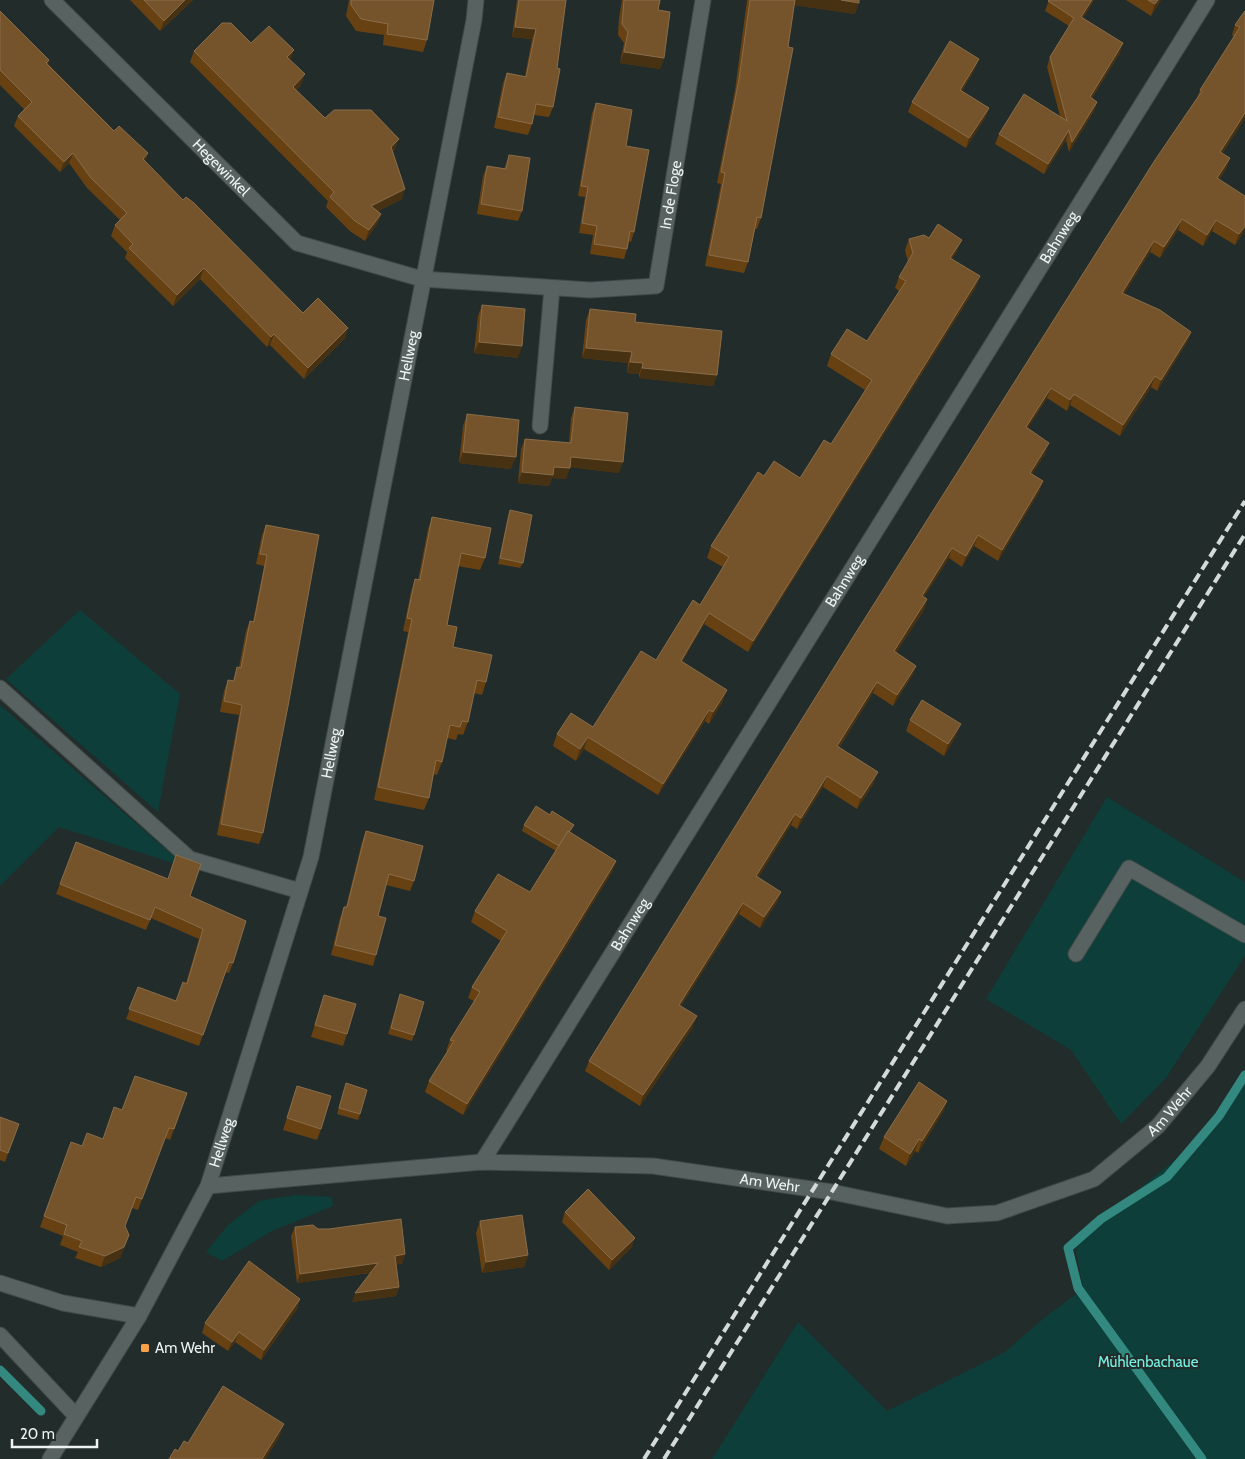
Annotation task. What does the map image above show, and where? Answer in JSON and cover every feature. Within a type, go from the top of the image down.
[{"type":"street","name":"Hegewinkel","points":[[52,0],[297,243],[422,279]]},
{"type":"street","name":"Hellweg","points":[[50,1459],[138,1316],[208,1186],[311,857],[422,279],[474,20],[476,0]]},
{"type":"street","name":"In de Floge","points":[[422,279],[590,290],[656,286],[703,0]]},
{"type":"street","name":"Bahnweg","points":[[482,1162],[1207,0]]},
{"type":"street","points":[[540,426],[552,288]]},
{"type":"street","points":[[0,688],[190,859],[300,891]]},
{"type":"street","points":[[1076,954],[1129,868],[1245,935]]},
{"type":"street","name":"Am Wehr","points":[[208,1186],[482,1162],[652,1166],[832,1192],[947,1216],[997,1213],[1094,1179],[1158,1126],[1208,1066],[1245,1009]]},
{"type":"street","points":[[0,1283],[63,1303],[138,1316]]},
{"type":"street","points":[[0,1335],[76,1416]]},
{"type":"green space","points":[[80,610],[180,694],[158,812],[6,679]]},
{"type":"green space","points":[[0,705],[186,867],[59,827],[0,886]]},
{"type":"green space","points":[[1107,797],[1245,882],[1245,956],[1166,1078],[1121,1124],[1071,1050],[986,999]]},
{"type":"green space","name":"Mühlenbachaue","points":[[1245,1072],[1245,1459],[712,1459],[798,1322],[887,1411],[1005,1352],[1044,1318],[1083,1289],[1076,1251],[1081,1236],[1185,1152],[1222,1109]]},
{"type":"green space","points":[[295,1195],[332,1197],[333,1206],[272,1231],[222,1261],[206,1252],[228,1225],[259,1201]]},
{"type":"building","points":[[144,0],[185,0],[164,21]]},
{"type":"building","points":[[351,0],[434,0],[427,40],[387,34],[388,24],[361,19],[351,5]]},
{"type":"building","points":[[519,0],[566,0],[557,68],[560,69],[553,107],[536,104],[532,124],[498,117],[507,73],[526,77],[536,29],[515,27]]},
{"type":"building","points":[[624,0],[660,0],[658,10],[670,12],[664,58],[624,52],[628,32],[622,24]]},
{"type":"building","points":[[750,0],[795,0],[788,47],[793,48],[761,218],[757,217],[748,262],[709,255],[725,173],[721,172],[739,79]]},
{"type":"building","points":[[841,0],[859,0],[859,3]]},
{"type":"building","points":[[1049,0],[1092,0],[1081,17],[1123,43],[1090,97],[1097,102],[1072,142],[1069,130],[1048,164],[999,134],[1024,94],[1067,121],[1050,57],[1074,18]]},
{"type":"building","points":[[1148,0],[1158,0],[1155,4]]},
{"type":"building","points":[[0,11],[49,60],[46,63],[114,131],[119,126],[148,153],[143,159],[183,200],[186,197],[194,203],[303,313],[318,298],[348,328],[308,368],[274,334],[271,337],[204,268],[177,295],[129,248],[133,244],[115,225],[127,213],[91,178],[73,153],[64,162],[18,116],[32,102],[0,70]]},
{"type":"building","points":[[1245,11],[1245,113],[1220,152],[1230,158],[1217,178],[1245,196],[1245,226],[1239,234],[1216,220],[1207,235],[1182,219],[1164,247],[1154,241],[1122,293],[1160,310],[1191,332],[1161,380],[1155,376],[1123,425],[1074,394],[1070,400],[1051,388],[1026,427],[1049,443],[1030,473],[1043,481],[1002,550],[978,535],[966,556],[952,548],[922,596],[927,599],[894,651],[916,666],[897,695],[877,682],[837,746],[878,772],[861,798],[827,776],[801,818],[795,814],[756,876],[781,892],[764,917],[743,903],[679,1005],[697,1016],[643,1095],[589,1061],[855,634],[1155,160],[1202,91],[1200,90],[1240,27],[1235,25]]},
{"type":"building","points":[[222,23],[231,23],[251,43],[269,26],[294,50],[287,57],[305,74],[293,87],[325,118],[334,110],[371,110],[399,139],[391,147],[405,189],[371,206],[381,214],[369,230],[355,221],[330,197],[334,192],[194,51]]},
{"type":"building","points":[[950,41],[979,59],[960,90],[989,108],[969,138],[912,102]]},
{"type":"building","points":[[596,103],[632,110],[626,146],[649,150],[634,232],[630,231],[627,249],[594,244],[597,226],[582,223],[588,187],[581,186]]},
{"type":"building","points":[[509,155],[530,158],[522,211],[481,204],[487,166],[506,169]]},
{"type":"building","points":[[938,224],[962,240],[950,258],[980,276],[753,641],[709,613],[681,661],[727,690],[713,712],[709,710],[663,784],[588,737],[580,749],[557,734],[571,713],[593,727],[641,651],[656,660],[693,600],[700,605],[729,557],[711,546],[758,472],[764,476],[774,461],[800,478],[824,440],[831,444],[872,380],[831,354],[847,329],[867,341],[906,281],[899,277],[913,253],[909,239],[924,235],[929,238]]},
{"type":"building","points":[[482,305],[525,309],[522,346],[479,342]]},
{"type":"building","points":[[590,309],[636,314],[635,322],[722,331],[717,375],[642,368],[643,363],[630,362],[632,352],[586,348]]},
{"type":"building","points":[[575,407],[628,413],[623,462],[571,457],[570,468],[554,467],[553,475],[522,472],[525,439],[571,443]]},
{"type":"building","points":[[467,414],[519,420],[516,457],[463,452]]},
{"type":"building","points":[[510,510],[532,515],[523,563],[500,558]]},
{"type":"building","points":[[432,517],[491,528],[485,558],[461,553],[447,625],[457,627],[453,647],[492,655],[486,682],[477,680],[468,722],[462,721],[460,727],[450,725],[442,762],[436,760],[429,798],[378,787],[412,619],[407,618],[415,579],[420,580]]},
{"type":"building","points":[[266,525],[319,535],[263,833],[221,824],[242,705],[224,701],[228,680],[234,681],[237,667],[241,668],[250,621],[254,622],[267,555],[260,554]]},
{"type":"building","points":[[922,700],[961,724],[948,744],[910,720]]},
{"type":"building","points":[[536,806],[550,815],[552,811],[574,825],[559,846],[524,825]]},
{"type":"building","points":[[366,831],[423,846],[414,881],[389,874],[378,916],[386,918],[376,955],[335,945],[344,907],[347,907]]},
{"type":"building","points":[[568,831],[616,861],[467,1104],[429,1081],[454,1041],[450,1040],[480,992],[472,987],[507,931],[475,911],[498,874],[530,892]]},
{"type":"building","points":[[76,842],[168,879],[176,855],[201,864],[190,896],[246,921],[233,963],[229,962],[203,1035],[129,1009],[138,987],[176,1001],[183,982],[187,984],[203,929],[155,907],[150,920],[60,884]]},
{"type":"building","points":[[400,994],[424,1002],[414,1035],[391,1028]]},
{"type":"building","points":[[324,995],[356,1004],[347,1034],[315,1025]]},
{"type":"building","points":[[135,1076],[187,1093],[174,1129],[169,1128],[142,1199],[136,1197],[125,1226],[129,1235],[124,1247],[105,1256],[79,1247],[82,1241],[64,1234],[67,1225],[44,1216],[71,1142],[82,1146],[87,1133],[103,1139],[114,1107],[122,1110]]},
{"type":"building","points":[[919,1082],[947,1101],[922,1141],[919,1139],[910,1154],[884,1137]]},
{"type":"building","points":[[346,1083],[367,1090],[360,1114],[339,1108]]},
{"type":"building","points":[[297,1086],[331,1096],[321,1129],[287,1118]]},
{"type":"building","points":[[0,1117],[19,1124],[8,1153],[0,1150]]},
{"type":"building","points":[[588,1189],[635,1238],[612,1260],[565,1212]]},
{"type":"building","points":[[522,1215],[528,1255],[486,1262],[480,1221]]},
{"type":"building","points":[[401,1219],[405,1254],[395,1256],[399,1287],[355,1293],[378,1263],[300,1274],[295,1227],[313,1225],[318,1229],[329,1229]]},
{"type":"building","points":[[249,1261],[300,1299],[264,1350],[239,1332],[232,1342],[205,1323]]},
{"type":"building","points":[[223,1386],[284,1424],[262,1459],[169,1459],[175,1449],[178,1451],[184,1441],[188,1443]]},
{"type":"waterway","points":[[1202,1459],[1078,1288],[1068,1248],[1101,1219],[1167,1177],[1219,1116],[1245,1075]]},
{"type":"waterway","points":[[0,1370],[41,1411]]},
{"type":"railway","points":[[644,1459],[1245,501]]},
{"type":"railway","points":[[664,1459],[1245,534]]},
{"type":"place","name":"Am Wehr","points":[[145,1348]]}]
